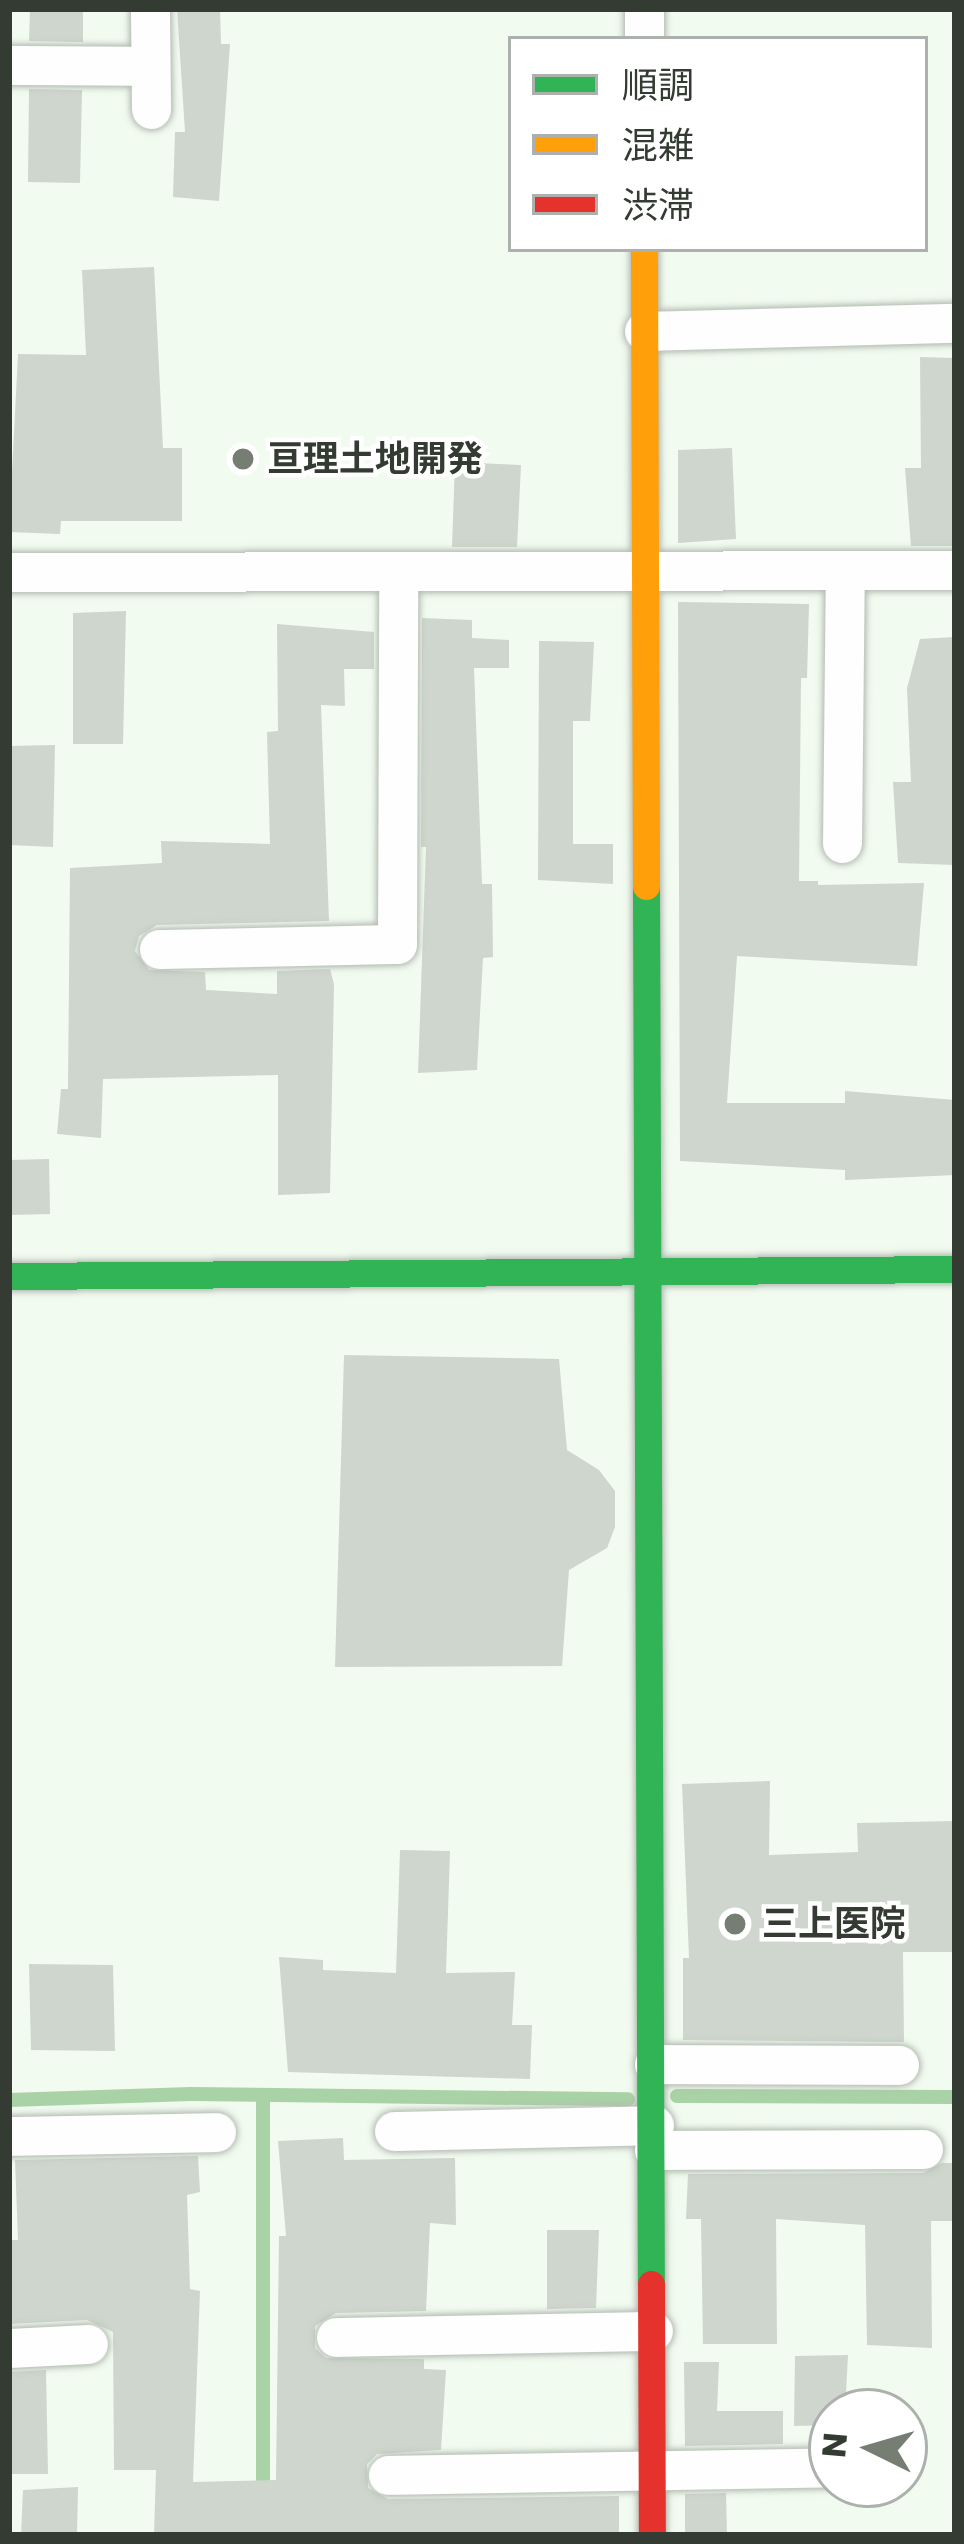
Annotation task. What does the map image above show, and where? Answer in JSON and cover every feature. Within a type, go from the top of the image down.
[{"type":"street","points":[[150,11],[152,109]]},
{"type":"street","points":[[9,65],[148,65]]},
{"type":"street","points":[[644,252],[646,1272],[655,2063],[652,2535]]},
{"type":"street","points":[[644,331],[955,323]]},
{"type":"street","points":[[9,572],[955,570]]},
{"type":"street","points":[[842,843],[845,572]]},
{"type":"street","points":[[159,949],[397,944],[398,573]]},
{"type":"street","points":[[9,1276],[955,1269]]},
{"type":"street","points":[[655,2063],[899,2065]]},
{"type":"street","points":[[394,2131],[923,2149]]},
{"type":"street","points":[[9,2136],[215,2132]]},
{"type":"street","points":[[335,2337],[653,2331]]},
{"type":"street","points":[[9,2348],[88,2344]]},
{"type":"street","points":[[388,2475],[808,2467]]},
{"type":"building","points":[[30,9],[83,9],[83,42],[29,41]]},
{"type":"building","points":[[177,9],[220,9],[221,44],[230,44],[219,201],[173,197],[175,132],[185,132]]},
{"type":"building","points":[[29,89],[82,90],[80,183],[28,182]]},
{"type":"building","points":[[154,267],[163,448],[182,448],[182,521],[61,521],[60,534],[9,532],[18,354],[86,355],[82,270]]},
{"type":"building","points":[[920,357],[955,358],[955,546],[911,546],[905,468],[921,468]]},
{"type":"building","points":[[732,448],[736,539],[678,543],[678,450]]},
{"type":"building","points":[[455,462],[521,465],[517,547],[452,547]]},
{"type":"building","points":[[678,602],[809,604],[807,678],[801,678],[799,881],[818,881],[818,885],[924,883],[917,966],[737,956],[727,1103],[845,1103],[845,1091],[955,1100],[955,1175],[845,1180],[845,1170],[680,1161]]},
{"type":"building","points":[[126,611],[123,744],[73,744],[73,613]]},
{"type":"building","points":[[422,618],[472,620],[472,638],[509,640],[509,668],[474,668],[482,884],[492,884],[493,957],[483,958],[477,1070],[418,1073],[426,847],[421,847]]},
{"type":"building","points":[[277,624],[374,632],[374,669],[344,669],[345,706],[321,705],[329,921],[157,925],[139,936],[135,951],[149,970],[205,972],[206,990],[277,994],[277,971],[330,969],[334,984],[330,1193],[278,1195],[278,1075],[103,1079],[101,1138],[57,1134],[61,1089],[68,1089],[70,868],[162,863],[161,841],[270,844],[267,732],[278,731]]},
{"type":"building","points":[[955,637],[955,865],[898,863],[893,782],[911,782],[907,688],[920,639]]},
{"type":"building","points":[[539,641],[594,642],[590,721],[573,721],[573,844],[613,844],[613,884],[538,880]]},
{"type":"building","points":[[55,745],[53,847],[9,845],[9,746]]},
{"type":"building","points":[[49,1159],[50,1214],[9,1215],[9,1160]]},
{"type":"building","points":[[344,1355],[559,1359],[567,1450],[599,1470],[615,1491],[615,1527],[607,1548],[569,1570],[562,1666],[335,1667]]},
{"type":"building","points":[[770,1781],[769,1855],[858,1852],[857,1823],[955,1821],[955,1952],[903,1952],[904,2042],[683,2040],[683,1958],[689,1958],[682,1784]]},
{"type":"building","points":[[400,1850],[450,1851],[446,1973],[515,1972],[512,2025],[532,2025],[530,2079],[288,2072],[279,1957],[323,1960],[323,1970],[396,1973]]},
{"type":"building","points":[[29,1964],[113,1965],[115,2051],[31,2050]]},
{"type":"building","points":[[343,2138],[344,2160],[455,2158],[456,2225],[430,2223],[426,2311],[336,2313],[315,2326],[315,2348],[326,2358],[424,2359],[424,2369],[446,2370],[441,2450],[377,2454],[367,2464],[368,2488],[388,2499],[619,2496],[619,2535],[154,2535],[156,2470],[114,2470],[113,2332],[87,2320],[9,2324],[9,2240],[18,2240],[15,2160],[198,2156],[200,2192],[187,2195],[190,2289],[200,2291],[193,2482],[276,2480],[279,2236],[286,2236],[278,2141]]},
{"type":"building","points":[[942,2163],[955,2163],[955,2221],[931,2221],[932,2348],[867,2345],[865,2225],[776,2219],[777,2344],[703,2344],[701,2219],[686,2219],[688,2174],[923,2173]]},
{"type":"building","points":[[547,2230],[599,2230],[596,2308],[547,2309]]},
{"type":"building","points":[[848,2355],[846,2388],[808,2388],[808,2426],[794,2426],[795,2356]]},
{"type":"building","points":[[684,2362],[719,2362],[717,2411],[783,2411],[783,2444],[685,2446]]},
{"type":"building","points":[[46,2370],[48,2474],[9,2474],[9,2372]]},
{"type":"building","points":[[78,2487],[77,2535],[21,2535],[23,2490]]},
{"type":"building","points":[[726,2493],[727,2535],[685,2535],[685,2494]]},
{"type":"waterway","points":[[9,2100],[191,2094],[628,2099]]},
{"type":"waterway","points":[[263,2095],[263,2494]]},
{"type":"waterway","points":[[677,2096],[955,2097]]},
{"type":"traffic: fast","points":[[646,886],[651,2284]]},
{"type":"traffic: fast","points":[[9,1276],[955,1269]]},
{"type":"traffic: slow","points":[[644,252],[646,886]]},
{"type":"traffic: jam","points":[[651,2284],[652,2535]]},
{"type":"place","name":"亘理土地開発","points":[[243,459]]},
{"type":"place","name":"三上医院","points":[[735,1924]]}]
